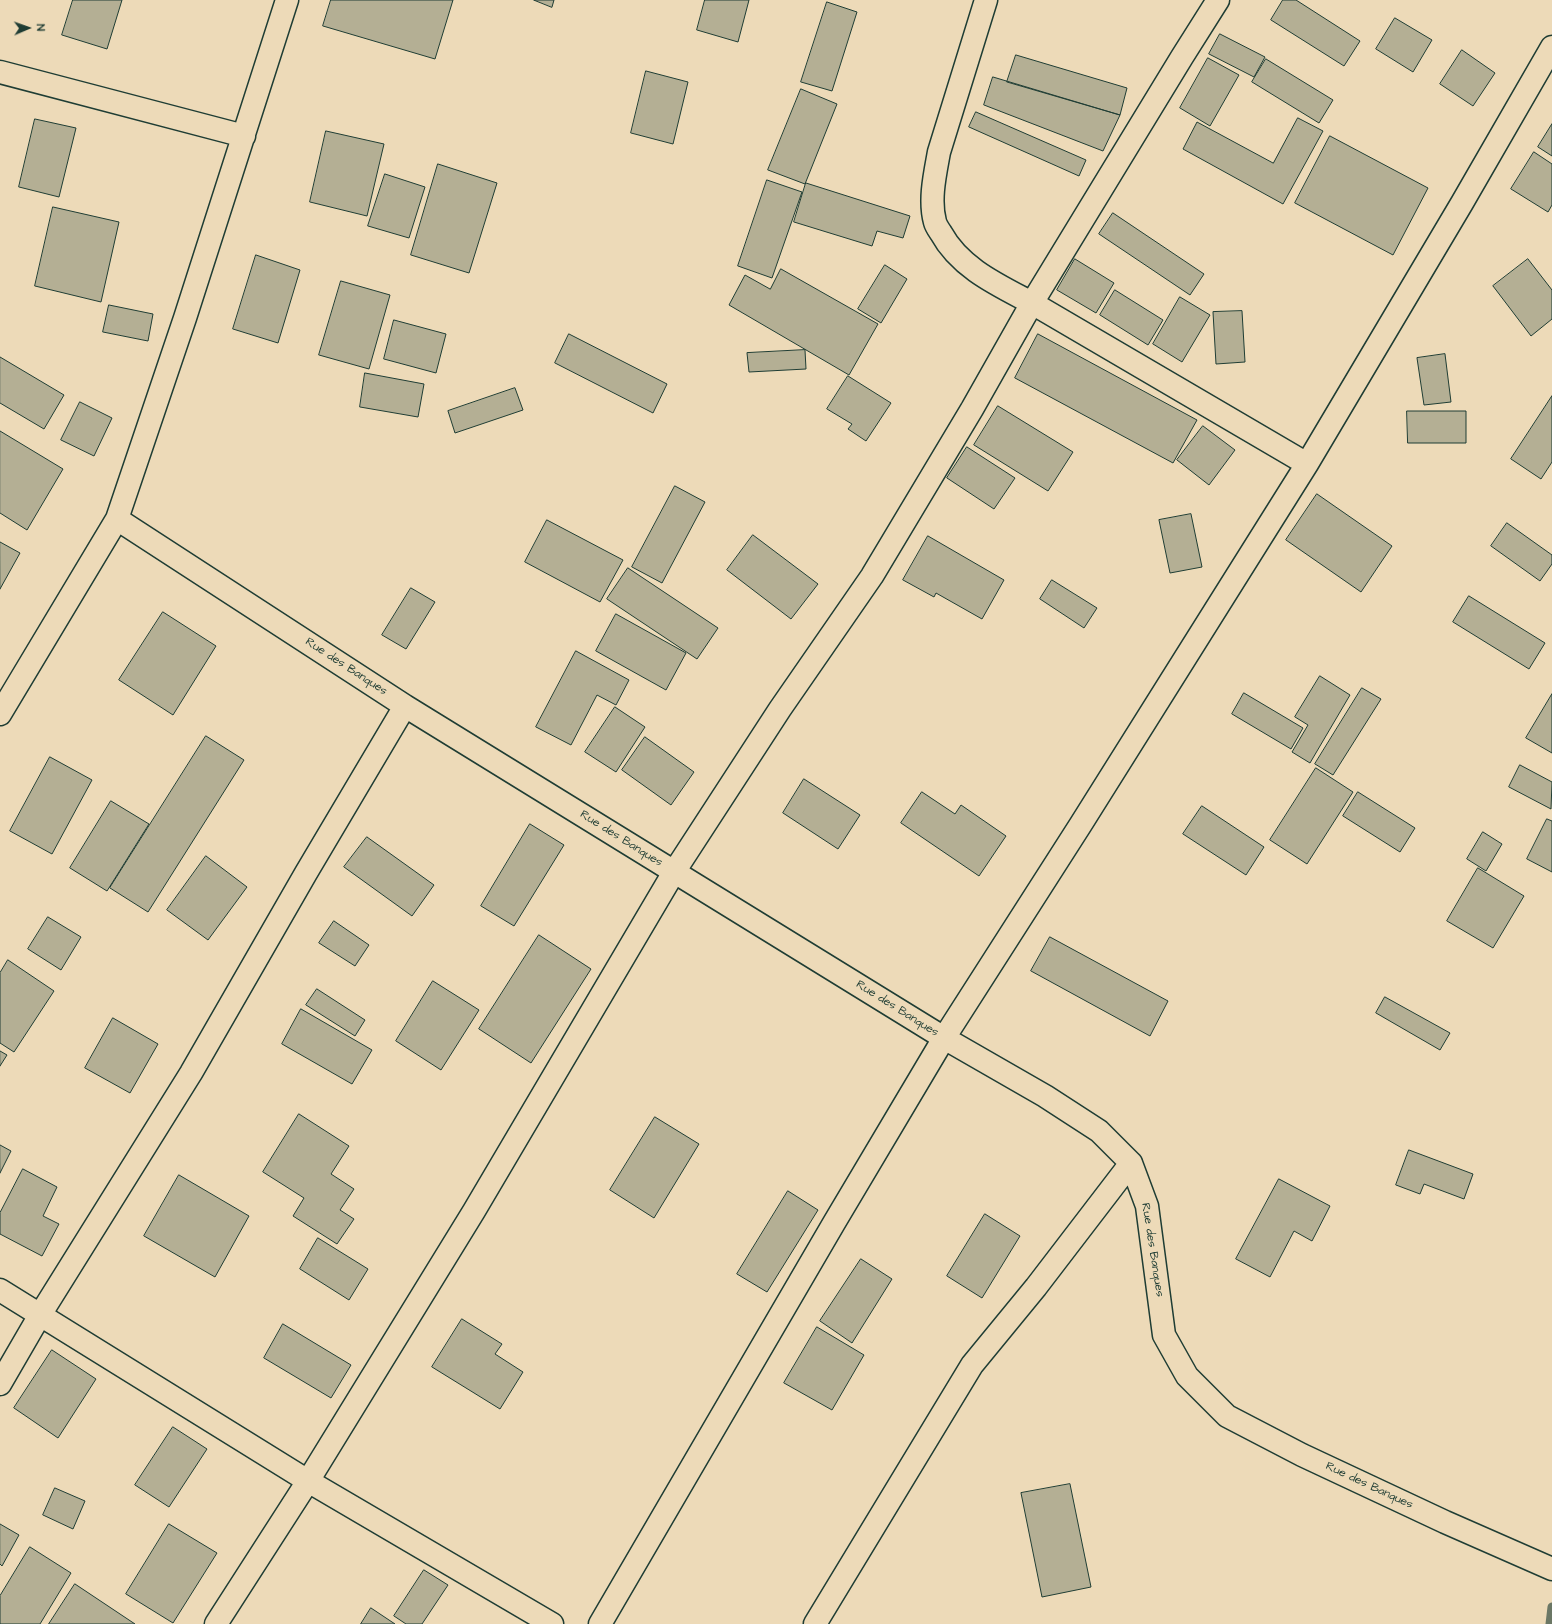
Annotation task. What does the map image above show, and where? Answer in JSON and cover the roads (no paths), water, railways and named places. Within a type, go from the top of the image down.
[{"type":"street","points":[[0,714],[117,519],[185,318],[287,0]]},
{"type":"street","points":[[986,0],[939,152],[934,177],[933,203],[935,222],[946,241],[956,255],[996,284],[1032,303],[1307,464]]},
{"type":"street","points":[[216,1624],[308,1481],[474,1211],[674,872],[780,709],[872,576],[972,409],[1032,303],[1218,0]]},
{"type":"street","points":[[600,1624],[944,1038],[1081,824],[1307,464],[1552,48]]},
{"type":"street","points":[[0,72],[244,136]]},
{"type":"street","name":"Rue des Banques","points":[[117,519],[405,706],[944,1038],[1045,1096],[1099,1131],[1131,1163],[1147,1206],[1164,1335],[1186,1376],[1228,1416],[1302,1455],[1438,1519],[1552,1569]]},
{"type":"street","points":[[0,1384],[40,1315],[191,1073],[306,873],[405,706]]},
{"type":"street","points":[[815,1624],[972,1365],[1036,1287],[1131,1163]]},
{"type":"street","points":[[0,1290],[308,1481],[552,1624]]},
{"type":"waterway","points":[[1550,1624],[1552,1607]]}]
